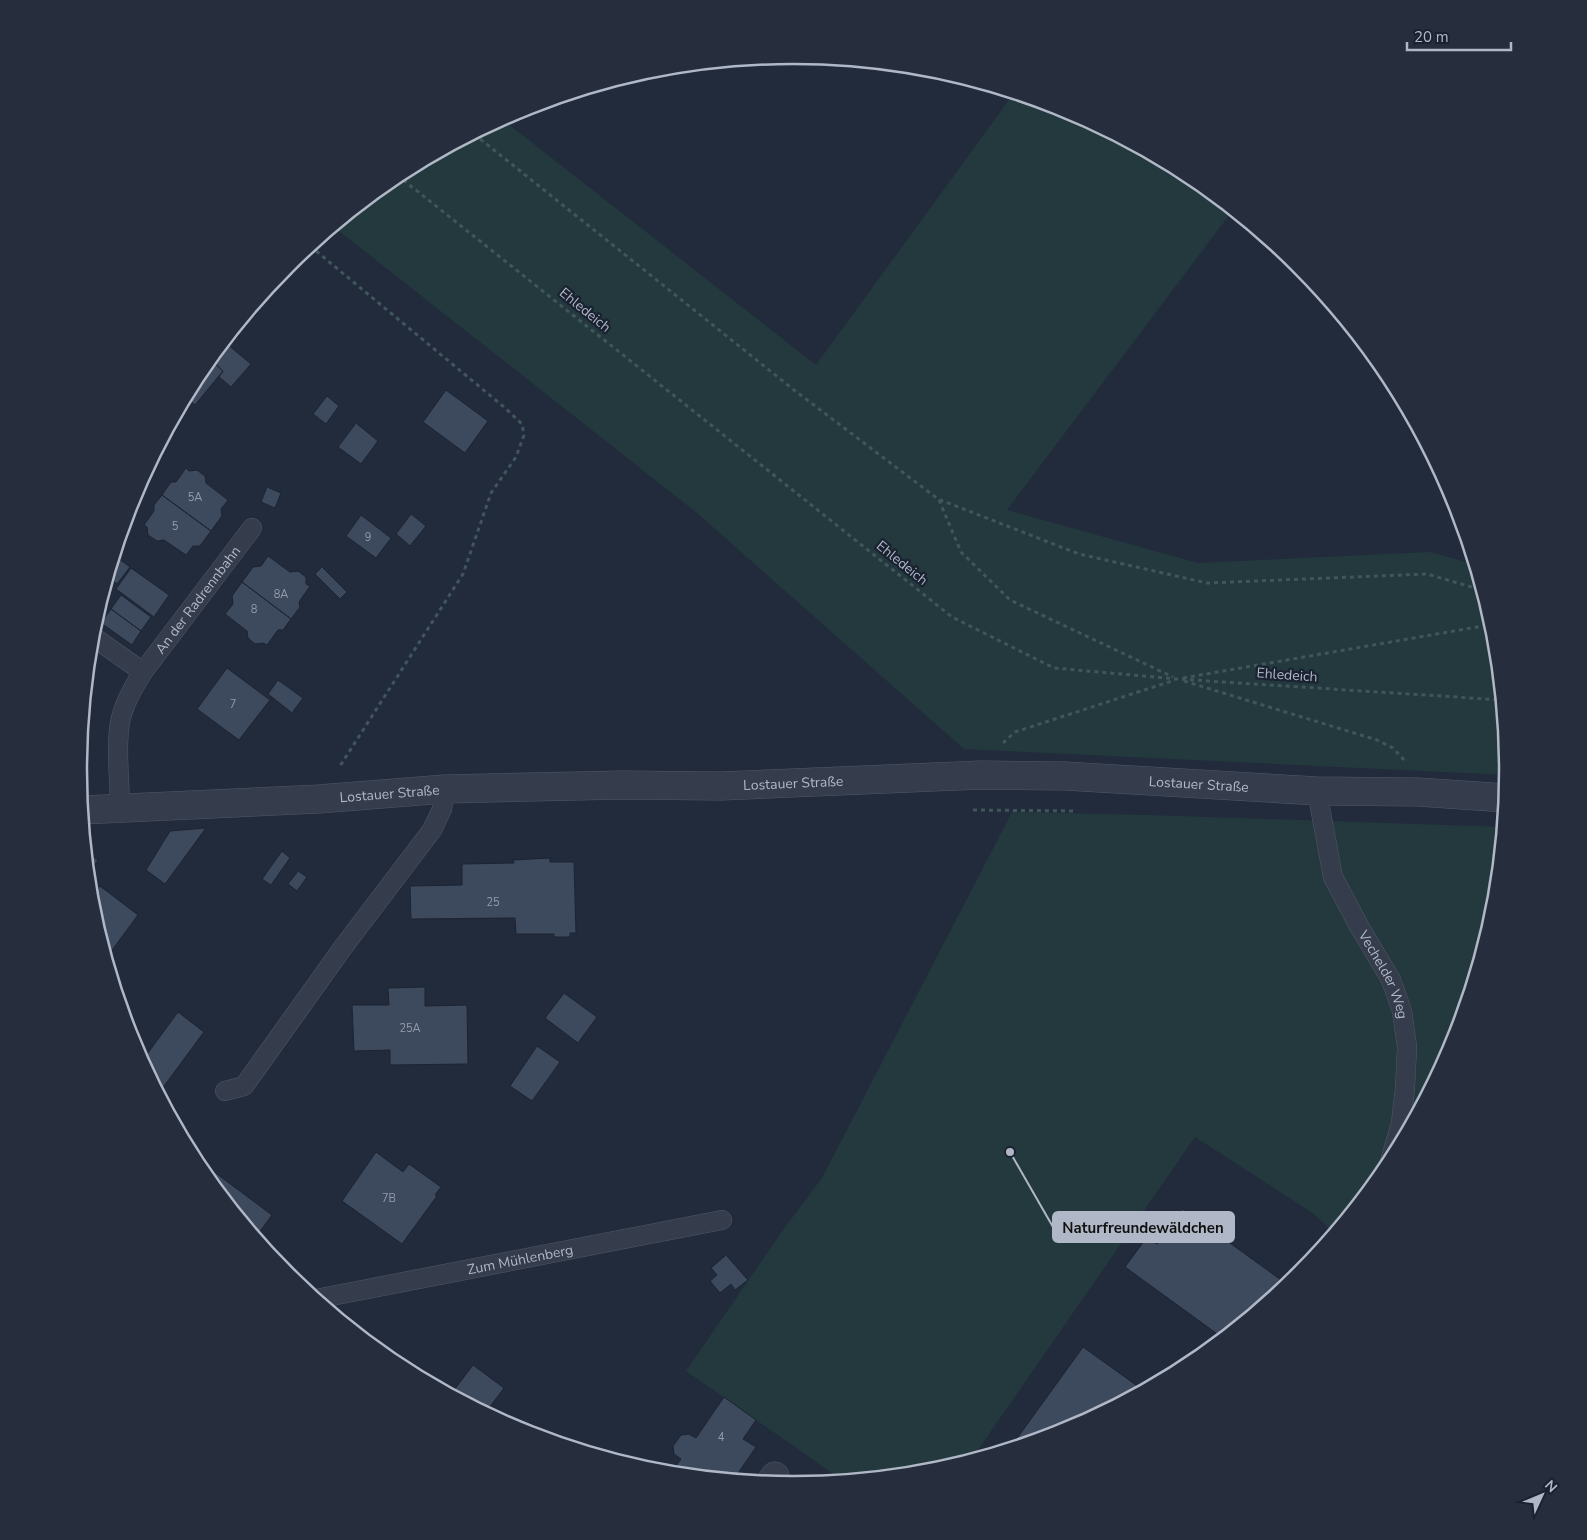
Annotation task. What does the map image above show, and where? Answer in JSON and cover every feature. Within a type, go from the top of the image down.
[{"type":"street","name":"Lostauer Straße","points":[[89,810],[319,799],[445,789],[622,785],[721,786],[981,775],[1065,776],[1317,791],[1418,792],[1499,798]]},
{"type":"lane","name":"An der Radrennbahn","points":[[120,808],[118,753],[120,719],[130,693],[143,672],[252,528]]},
{"type":"lane","points":[[99,641],[143,672]]},
{"type":"lane","points":[[225,1091],[244,1086],[344,946],[432,830],[442,809],[445,789]]},
{"type":"lane","name":"Vechelder Weg","points":[[1317,791],[1333,877],[1391,980],[1402,1011],[1407,1047],[1405,1088],[1401,1123],[1398,1135]]},
{"type":"lane","name":"Zum Mühlenberg","points":[[323,1297],[722,1220]]},
{"type":"path","points":[[479,138],[794,390],[938,499],[1080,554],[1207,583],[1427,574],[1476,588]]},
{"type":"path","name":"Ehledeich","points":[[405,181],[952,617],[1054,668],[1177,679],[1496,700]]},
{"type":"path","points":[[316,251],[504,407],[522,424],[524,435],[516,457],[491,494],[463,574],[319,799]]},
{"type":"path","points":[[938,499],[961,552],[1010,600],[1177,679],[1378,740],[1393,748],[1405,760],[1418,792]]},
{"type":"path","points":[[981,775],[986,761],[1015,732],[1177,679],[1485,625]]},
{"type":"path","points":[[968,810],[1082,811]]},
{"type":"green space","points":[[1010,98],[1064,118],[1147,158],[1186,183],[1229,215],[1007,510],[1198,563],[1430,552],[1468,562],[1476,587],[1494,678],[1500,775],[964,749],[697,513],[338,231],[401,183],[440,158],[509,124],[816,365]]},
{"type":"green space","points":[[1012,812],[1497,827],[1494,862],[1476,953],[1446,1040],[1427,1082],[1405,1123],[1381,1162],[1354,1200],[1330,1229],[1314,1214],[1195,1137],[977,1452],[931,1463],[835,1475],[686,1371],[783,1230],[822,1178]]},
{"type":"building","points":[[229,346],[251,364],[231,387],[219,377],[223,371],[216,364]]},
{"type":"building","points":[[216,364],[223,371],[195,405],[191,402]]},
{"type":"building","points":[[446,390],[488,421],[465,453],[423,422]]},
{"type":"building","points":[[327,396],[339,406],[326,424],[313,414]]},
{"type":"building","points":[[356,423],[378,441],[361,464],[338,447]]},
{"type":"building","points":[[186,468],[189,471],[197,470],[205,476],[206,483],[228,500],[221,509],[222,516],[211,531],[162,495],[171,482],[176,482]]},
{"type":"building","points":[[267,487],[281,493],[275,508],[261,502]]},
{"type":"building","points":[[162,495],[211,531],[200,546],[193,546],[186,555],[164,540],[157,541],[148,535],[147,527],[144,525],[154,511],[154,505]]},
{"type":"building","points":[[411,514],[426,526],[410,546],[396,534]]},
{"type":"building","points":[[361,515],[391,538],[376,558],[346,536]]},
{"type":"building","points":[[268,556],[290,572],[298,571],[306,577],[306,584],[310,586],[299,602],[300,607],[291,619],[242,582],[253,567],[261,566]]},
{"type":"building","points":[[120,559],[130,567],[117,584],[113,581]]},
{"type":"building","points":[[322,567],[347,592],[340,599],[315,574]]},
{"type":"building","points":[[131,568],[169,595],[154,617],[116,589]]},
{"type":"building","points":[[242,582],[291,619],[283,630],[278,630],[267,645],[263,643],[255,644],[248,638],[247,631],[225,614],[233,604],[232,596]]},
{"type":"building","points":[[121,595],[151,617],[141,631],[111,609]]},
{"type":"building","points":[[111,609],[141,631],[132,645],[103,624]]},
{"type":"building","points":[[227,668],[270,700],[239,740],[197,709]]},
{"type":"building","points":[[278,680],[303,698],[292,713],[268,694]]},
{"type":"building","points":[[206,828],[165,884],[146,870],[170,831]]},
{"type":"building","points":[[282,851],[290,858],[271,885],[262,879]]},
{"type":"building","points":[[93,857],[98,860],[94,866]]},
{"type":"building","points":[[550,858],[550,862],[574,862],[576,933],[570,933],[570,937],[554,937],[554,934],[516,934],[515,918],[411,919],[410,886],[462,885],[462,864],[514,863],[513,860]]},
{"type":"building","points":[[298,871],[307,877],[297,891],[288,884]]},
{"type":"building","points":[[100,886],[138,915],[111,952],[101,908],[98,889]]},
{"type":"building","points":[[425,987],[425,1006],[467,1005],[468,1064],[390,1065],[390,1050],[354,1051],[352,1005],[389,1005],[388,988]]},
{"type":"building","points":[[564,993],[597,1017],[578,1043],[545,1018]]},
{"type":"building","points":[[178,1012],[204,1032],[163,1088],[147,1054]]},
{"type":"building","points":[[537,1046],[560,1062],[532,1101],[510,1086]]},
{"type":"building","points":[[376,1152],[403,1172],[409,1164],[441,1187],[435,1195],[437,1196],[402,1244],[342,1201]]},
{"type":"building","points":[[213,1171],[272,1215],[260,1232],[233,1200]]},
{"type":"building","points":[[1183,1209],[1281,1280],[1259,1301],[1217,1334],[1125,1267],[1147,1237],[1157,1244]]},
{"type":"building","points":[[726,1255],[748,1280],[735,1290],[731,1284],[720,1293],[710,1281],[717,1275],[711,1268]]},
{"type":"building","points":[[1083,1347],[1138,1387],[1064,1422],[1015,1441]]},
{"type":"building","points":[[473,1365],[504,1388],[490,1407],[454,1389]]},
{"type":"building","points":[[724,1397],[756,1420],[743,1439],[756,1447],[737,1474],[676,1466],[681,1459],[674,1454],[673,1446],[681,1435],[689,1434],[696,1438]]},
{"type":"place","name":"Naturfreundewäldchen","points":[[1010,1152]]}]
